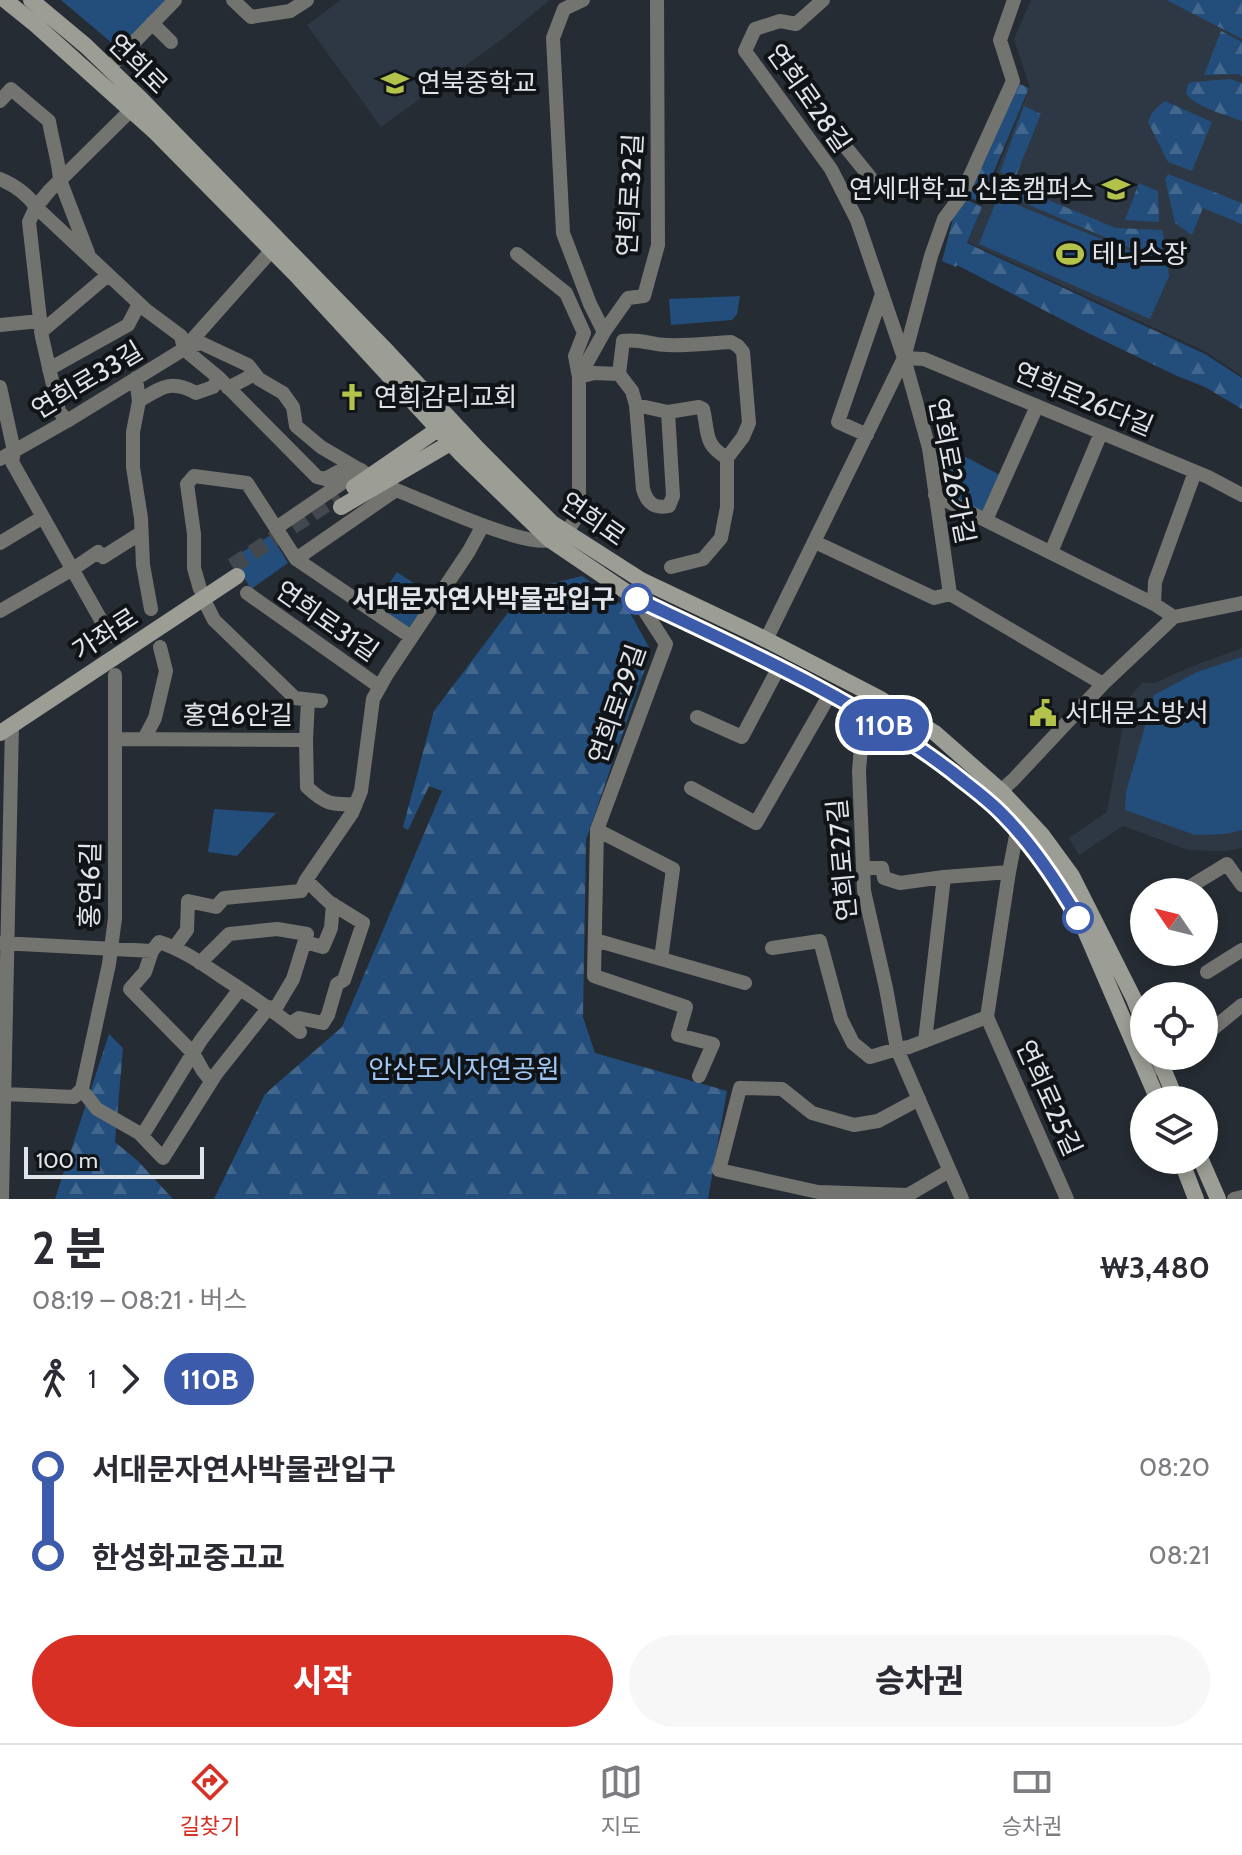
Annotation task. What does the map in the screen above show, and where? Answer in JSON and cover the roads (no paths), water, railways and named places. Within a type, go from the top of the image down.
[{"type":"main road","name":"연희로","points":[[5,0],[154,131],[458,438],[552,523],[641,580],[879,698],[935,733],[995,796],[1042,835],[1072,876],[1130,991]]},
{"type":"main road","name":"연희로","points":[[31,0],[109,68],[363,326],[445,425]]},
{"type":"main road","points":[[340,502],[445,425]]},
{"type":"main road","name":"연희로","points":[[458,438],[493,487],[550,540],[637,599],[830,694],[995,796],[1017,831],[1057,882],[1130,1016]]},
{"type":"main road","points":[[372,477],[458,438]]},
{"type":"main road","name":"가좌로","points":[[4,726],[235,571]]},
{"type":"main road","points":[[1186,1174],[1196,1199]]},
{"type":"main road","points":[[1207,1174],[1218,1199]]},
{"type":"street","points":[[109,68],[175,0]]},
{"type":"street","points":[[233,0],[251,17],[290,11],[307,0]]},
{"type":"street","points":[[583,0],[564,9],[553,38],[563,233],[604,332]]},
{"type":"street","name":"연희로32길","points":[[566,531],[574,524],[579,510],[579,377],[604,332],[628,298],[644,296],[658,245],[657,0]]},
{"type":"street","name":"연희로28길","points":[[823,0],[796,24],[780,21],[755,29],[745,51],[831,169],[857,220],[904,358]]},
{"type":"street","points":[[766,640],[904,358],[944,219],[961,196],[1013,81],[1000,40],[1014,0]]},
{"type":"street","points":[[152,23],[171,42]]},
{"type":"street","points":[[796,86],[870,177]]},
{"type":"street","points":[[0,101],[11,89],[49,121],[60,180],[90,258]]},
{"type":"street","points":[[67,421],[59,411],[40,326],[29,222],[36,207],[60,180],[131,110]]},
{"type":"street","points":[[0,179],[30,198],[139,304],[181,336],[184,349],[223,383],[317,477],[372,477],[483,525],[535,542],[550,540],[566,531]]},
{"type":"street","name":"연희로33길","points":[[184,349],[272,250]]},
{"type":"street","points":[[517,254],[566,293],[584,333],[575,356],[579,377],[594,373],[619,374]]},
{"type":"street","points":[[0,325],[40,326],[108,275]]},
{"type":"street","points":[[867,435],[838,422],[882,294]]},
{"type":"street","points":[[49,369],[128,325],[139,304]]},
{"type":"street","points":[[668,412],[673,496],[669,506],[660,508],[645,498],[643,489],[636,405],[632,391],[619,374],[623,341],[666,345],[731,342],[738,346],[743,352],[749,423],[727,458],[727,507],[721,538],[703,559],[671,567]]},
{"type":"street","name":"연희로33길","points":[[0,459],[184,349],[201,343],[248,365],[259,379],[283,393],[293,407],[296,426],[321,447],[372,477]]},
{"type":"street","name":"연희로26다길","points":[[904,358],[924,359],[1195,472],[1242,495]]},
{"type":"street","name":"연희로26가길","points":[[904,358],[929,448],[950,594]]},
{"type":"street","points":[[139,401],[165,386],[182,385],[196,393],[255,374]]},
{"type":"street","points":[[136,378],[139,401],[133,432],[133,467],[143,565],[151,609]]},
{"type":"street","name":"연희로33길","points":[[0,387],[14,451]]},
{"type":"street","points":[[636,405],[668,412],[703,409],[709,444],[727,458]]},
{"type":"street","points":[[986,520],[1037,406]]},
{"type":"street","points":[[1051,552],[1101,433]]},
{"type":"street","points":[[14,451],[12,462],[110,636]]},
{"type":"street","points":[[1154,604],[1155,582],[1195,472]]},
{"type":"street","points":[[306,740],[314,700],[295,698],[214,620],[201,594],[194,568],[194,534],[187,484],[194,476],[247,483],[288,541],[296,559],[372,477]]},
{"type":"street","points":[[276,528],[372,477]]},
{"type":"street","points":[[935,495],[1154,604],[1174,617]]},
{"type":"street","points":[[0,543],[43,517]]},
{"type":"street","name":"연희로31길","points":[[306,880],[352,813],[361,791],[373,699],[483,525]]},
{"type":"street","points":[[0,611],[98,552],[103,557],[141,533]]},
{"type":"street","points":[[815,542],[934,598],[950,594],[1103,684]]},
{"type":"street","name":"연희로31길","points":[[296,559],[411,637]]},
{"type":"street","name":"연희로31길","points":[[247,593],[380,687]]},
{"type":"street","name":"연희로29길","points":[[637,599],[666,644],[597,830],[594,976],[686,1007],[678,1035],[713,1044],[699,1076]]},
{"type":"street","points":[[995,796],[1103,684],[1174,617],[1242,603]]},
{"type":"street","name":"가좌로","points":[[144,739],[155,718],[166,671],[160,647]]},
{"type":"street","points":[[697,717],[742,737],[779,667]]},
{"type":"street","name":"홍연6길","points":[[79,1092],[115,918],[115,675]]},
{"type":"street","points":[[691,788],[756,823],[830,694]]},
{"type":"street","name":"연희로27길","points":[[866,714],[859,771],[864,891],[897,1049],[962,1199]]},
{"type":"street","points":[[2,1199],[5,1094],[4,726]]},
{"type":"street","name":"홍연6안길","points":[[115,739],[306,740],[307,787],[317,797],[334,805],[356,804]]},
{"type":"street","points":[[597,830],[673,869],[661,959]]},
{"type":"street","name":"연희로25길","points":[[1017,831],[987,1017],[1067,1199]]},
{"type":"street","points":[[1204,878],[1227,864],[1242,885]]},
{"type":"street","points":[[863,868],[882,868],[884,878],[900,883],[1009,872]]},
{"type":"street","points":[[925,1041],[944,877]]},
{"type":"street","points":[[174,948],[187,930],[188,901],[216,907],[224,898],[301,891],[306,880],[333,904],[363,923],[344,980],[337,984],[323,1023],[299,1018],[295,1028],[200,963],[159,942],[152,951],[145,972],[130,989],[193,1053],[211,1081]]},
{"type":"street","points":[[305,942],[323,947],[331,928],[333,904]]},
{"type":"street","points":[[5,1094],[74,1097],[79,1092],[86,1095],[97,1109],[142,1136],[163,1158],[211,1081],[293,979],[307,934],[277,929],[229,934],[200,963]]},
{"type":"street","points":[[595,940],[745,983]]},
{"type":"street","name":"연희로27길","points":[[772,948],[820,941],[841,1019],[853,1043],[870,1057],[897,1049]]},
{"type":"street","points":[[4,943],[152,951]]},
{"type":"street","points":[[1207,972],[1242,950]]},
{"type":"street","points":[[142,1136],[193,1053],[240,989]]},
{"type":"street","points":[[1218,1025],[1242,1005]]},
{"type":"street","name":"연희로25길","points":[[897,1049],[987,1017]]},
{"type":"street","points":[[919,1099],[878,1121],[854,1125],[812,1113],[782,1089],[740,1088],[719,1170],[818,1192],[908,1195],[949,1171]]},
{"type":"street","points":[[1234,1199],[1242,1197]]},
{"type":"tunnel","points":[[232,566],[339,496]]},
{"type":"place","name":"연북중학교","points":[[395,83]]},
{"type":"place","name":"연세대학교 신촌캠퍼스","points":[[1116,189]]},
{"type":"place","name":"테니스장","points":[[1070,254]]},
{"type":"place","name":"연희감리교회","points":[[352,397]]},
{"type":"place","name":"서대문자연사박물관입구","points":[[637,599]]},
{"type":"place","name":"서대문소방서","points":[[1043,713]]},
{"type":"park label","name":"안산도시자연공원","points":[[464,1069]]}]
